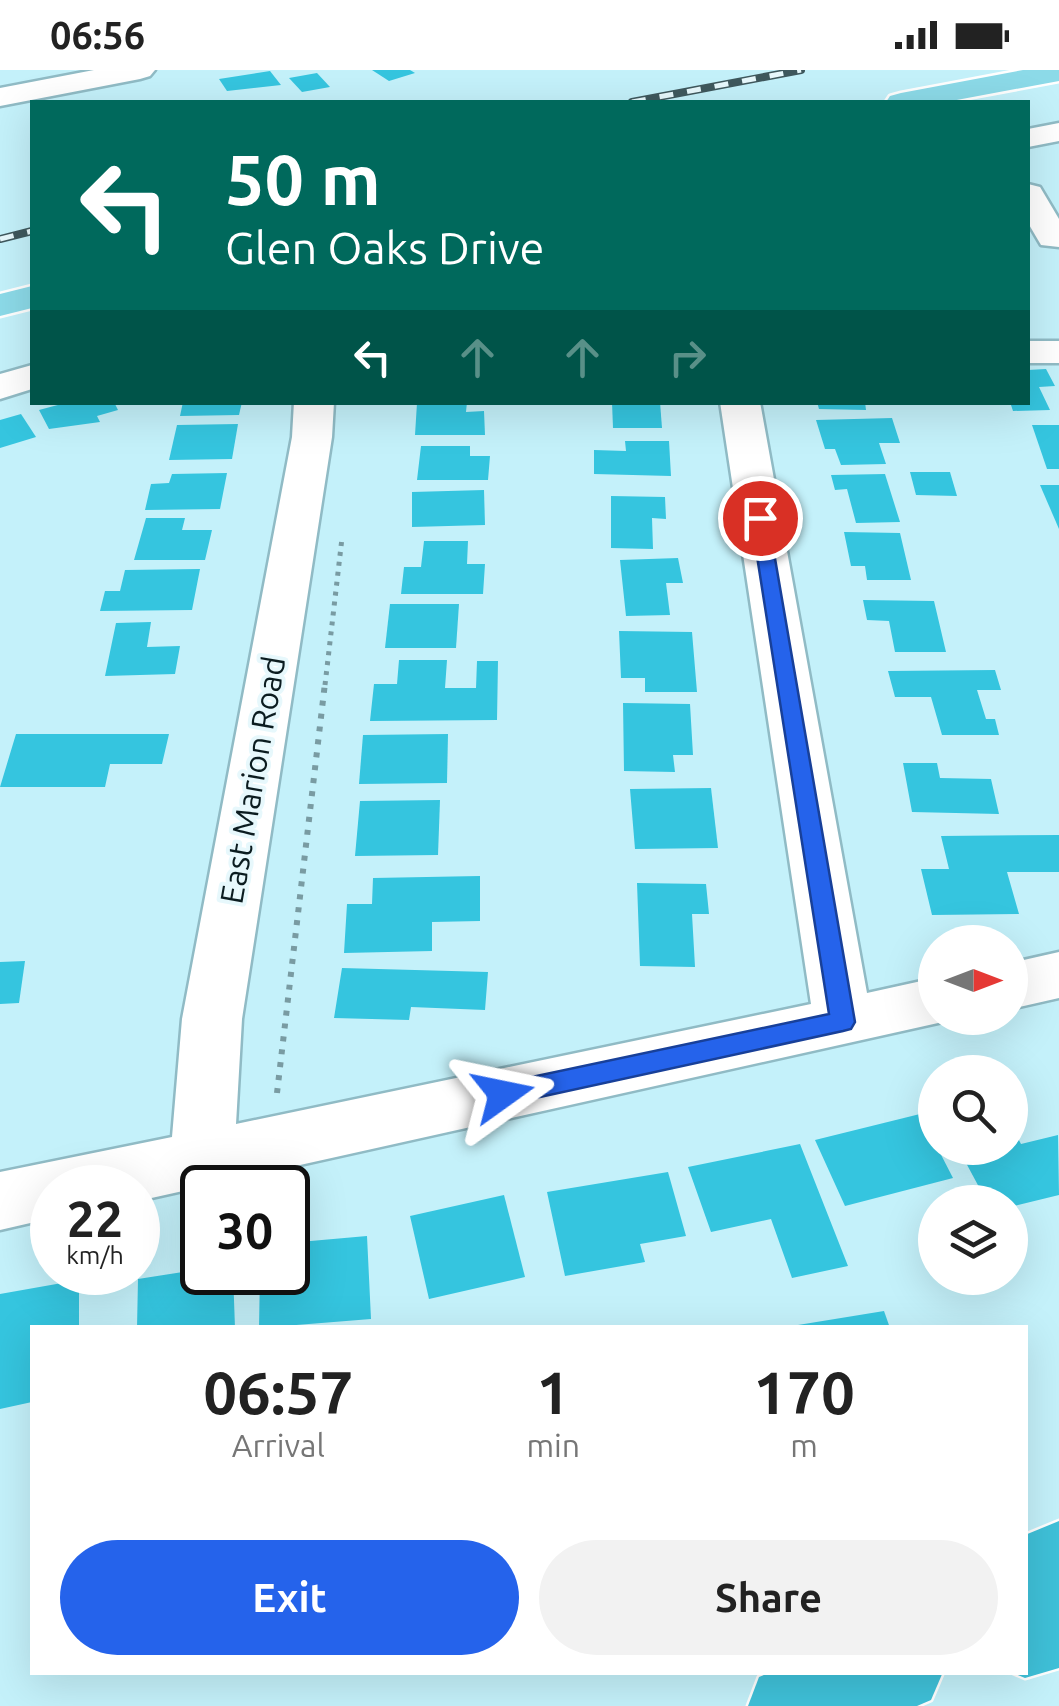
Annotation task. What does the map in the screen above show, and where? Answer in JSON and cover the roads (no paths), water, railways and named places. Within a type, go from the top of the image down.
[{"type":"highway","points":[[1028,1572],[1059,1559]]},
{"type":"highway","points":[[1028,1638],[1059,1629]]},
{"type":"highway","points":[[788,1706],[881,1676]]},
{"type":"main road","points":[[911,100],[1059,72]]},
{"type":"main road","points":[[1030,106],[1059,100]]},
{"type":"main road","points":[[0,306],[30,298]]},
{"type":"main road","points":[[0,340],[30,332]]},
{"type":"street","points":[[0,97],[140,70]]},
{"type":"street","points":[[1030,138],[1059,132]]},
{"type":"street","points":[[1030,198],[1053,238]]},
{"type":"street","points":[[1030,352],[1059,352]]},
{"type":"street","points":[[0,386],[30,378]]},
{"type":"street","name":"East Marion Road","points":[[202,1158],[212,1018],[312,436],[314,405]]},
{"type":"street","points":[[740,405],[843,1022]]},
{"type":"street","points":[[1028,982],[1059,975]]},
{"type":"street","points":[[160,1167],[918,1006]]},
{"type":"street","points":[[0,1202],[30,1195]]},
{"type":"railway","points":[[643,100],[801,70]]},
{"type":"railway","points":[[0,239],[30,232]]}]
